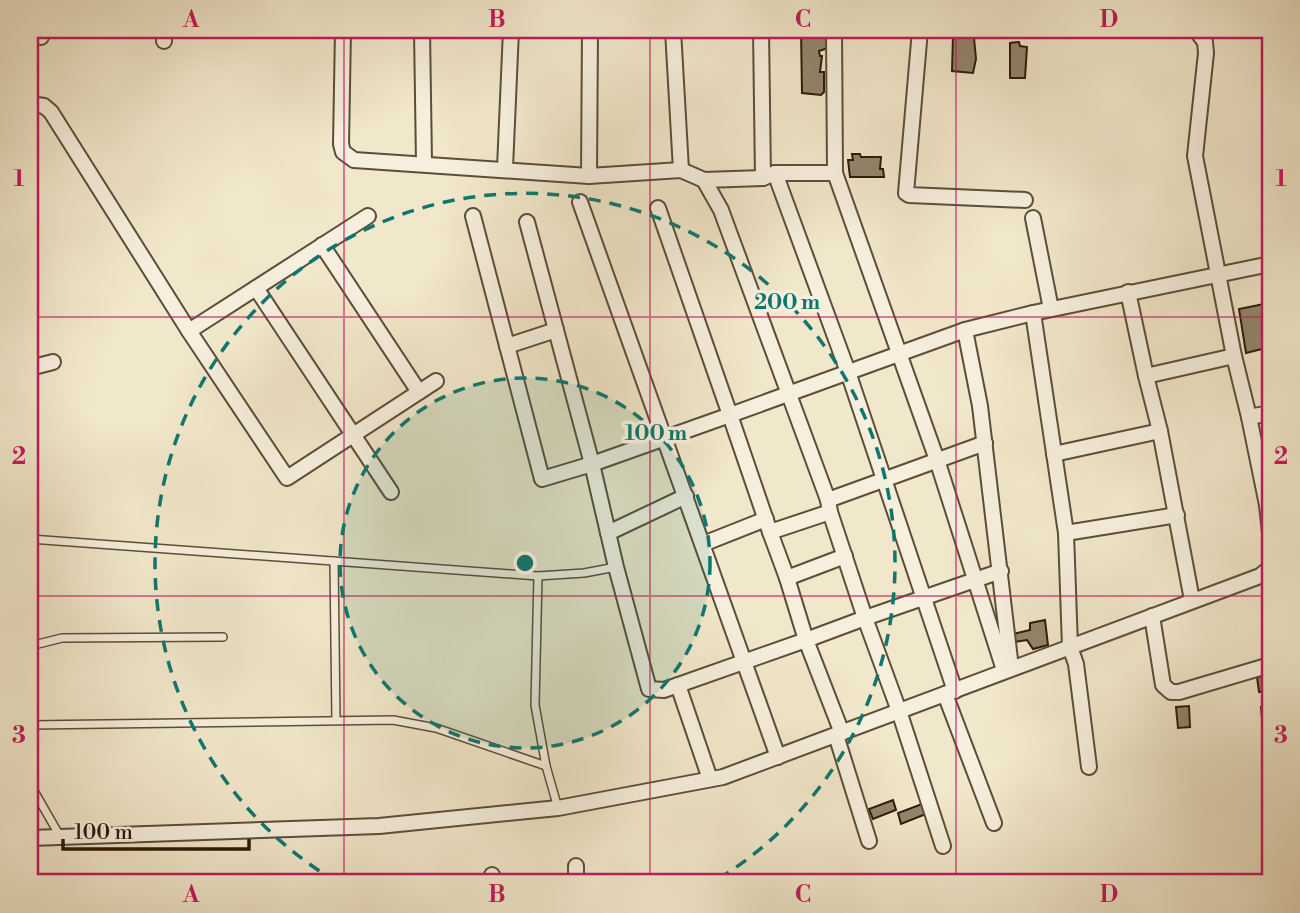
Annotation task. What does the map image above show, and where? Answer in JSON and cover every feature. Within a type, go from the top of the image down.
[{"type":"street","points":[[342,30],[341,144],[348,157],[362,161],[505,168],[589,176],[681,170],[704,180],[835,173]]},
{"type":"street","points":[[422,30],[425,163]]},
{"type":"street","points":[[505,168],[511,30]]},
{"type":"street","points":[[589,176],[590,30]]},
{"type":"street","points":[[673,30],[681,170]]},
{"type":"street","points":[[761,30],[769,175],[848,372],[925,598],[950,692],[994,823]]},
{"type":"street","points":[[834,30],[835,173],[937,460],[1007,669]]},
{"type":"street","points":[[920,30],[906,193],[1025,200]]},
{"type":"street","points":[[1196,30],[1205,42],[1206,53],[1195,156],[1234,356],[1269,504],[1270,533]]},
{"type":"street","points":[[30,104],[39,104],[51,112],[189,331],[287,478],[436,381]]},
{"type":"street","points":[[704,180],[722,210],[829,506],[943,846]]},
{"type":"street","points":[[580,202],[778,757]]},
{"type":"street","points":[[658,208],[787,578],[839,734],[869,841]]},
{"type":"street","points":[[189,331],[368,216]]},
{"type":"street","points":[[473,216],[542,479],[665,439],[965,330],[1128,292],[1270,264]]},
{"type":"street","points":[[1032,218],[1051,309]]},
{"type":"street","points":[[527,222],[648,687],[657,691],[678,685],[1001,571]]},
{"type":"street","points":[[323,245],[419,392]]},
{"type":"street","points":[[256,288],[391,492]]},
{"type":"street","points":[[1128,292],[1160,432],[1192,600]]},
{"type":"street","points":[[1033,313],[1066,533],[1070,647],[1076,664],[1090,767]]},
{"type":"street","points":[[507,346],[556,330]]},
{"type":"street","points":[[965,330],[980,406],[1001,571],[1007,669]]},
{"type":"street","points":[[1146,376],[1234,356]]},
{"type":"street","points":[[30,368],[53,362]]},
{"type":"street","points":[[1249,417],[1270,413]]},
{"type":"street","points":[[1054,454],[1160,432]]},
{"type":"street","points":[[703,544],[829,506],[885,480],[985,443]]},
{"type":"street","points":[[608,533],[685,496]]},
{"type":"street","points":[[1066,533],[1177,515]]},
{"type":"street","points":[[787,578],[845,556]]},
{"type":"street","points":[[30,838],[379,826],[558,808],[723,777],[1259,576],[1270,568]]},
{"type":"street","points":[[1152,616],[1163,685],[1171,692],[1179,692],[1270,665]]},
{"type":"street","points":[[678,685],[710,779]]},
{"type":"street","points":[[576,866],[576,883]]},
{"type":"lane","points":[[30,539],[538,576],[583,573],[616,567]]},
{"type":"lane","points":[[334,561],[336,720]]},
{"type":"lane","points":[[538,576],[535,705],[546,766],[558,808]]},
{"type":"lane","points":[[30,646],[62,638],[223,637]]},
{"type":"lane","points":[[30,725],[393,720],[436,728],[546,766]]},
{"type":"lane","points":[[30,784],[61,839]]},
{"type":"building","points":[[801,30],[830,30],[828,48],[819,51],[822,56],[820,72],[824,72],[824,92],[821,95],[802,93]]},
{"type":"building","points":[[953,36],[974,38],[976,59],[973,73],[952,71]]},
{"type":"building","points":[[1019,42],[1020,46],[1027,47],[1025,78],[1010,78],[1010,43]]},
{"type":"building","points":[[852,154],[881,157],[880,169],[883,169],[884,177],[850,177],[848,160],[853,160]]},
{"type":"building","points":[[1269,303],[1270,347],[1246,353],[1239,309]]},
{"type":"building","points":[[1270,428],[1270,441],[1265,442],[1263,430]]},
{"type":"building","points":[[1045,620],[1048,645],[1033,649],[1027,640],[1009,643],[1009,635],[1030,630],[1030,623]]},
{"type":"building","points":[[1257,677],[1270,677],[1270,691],[1259,692]]},
{"type":"building","points":[[1189,706],[1190,727],[1178,728],[1176,707]]},
{"type":"building","points":[[1270,706],[1270,718],[1262,719],[1261,707]]},
{"type":"building","points":[[893,800],[896,810],[873,819],[869,809]]},
{"type":"building","points":[[922,804],[926,814],[901,824],[898,813]]}]
